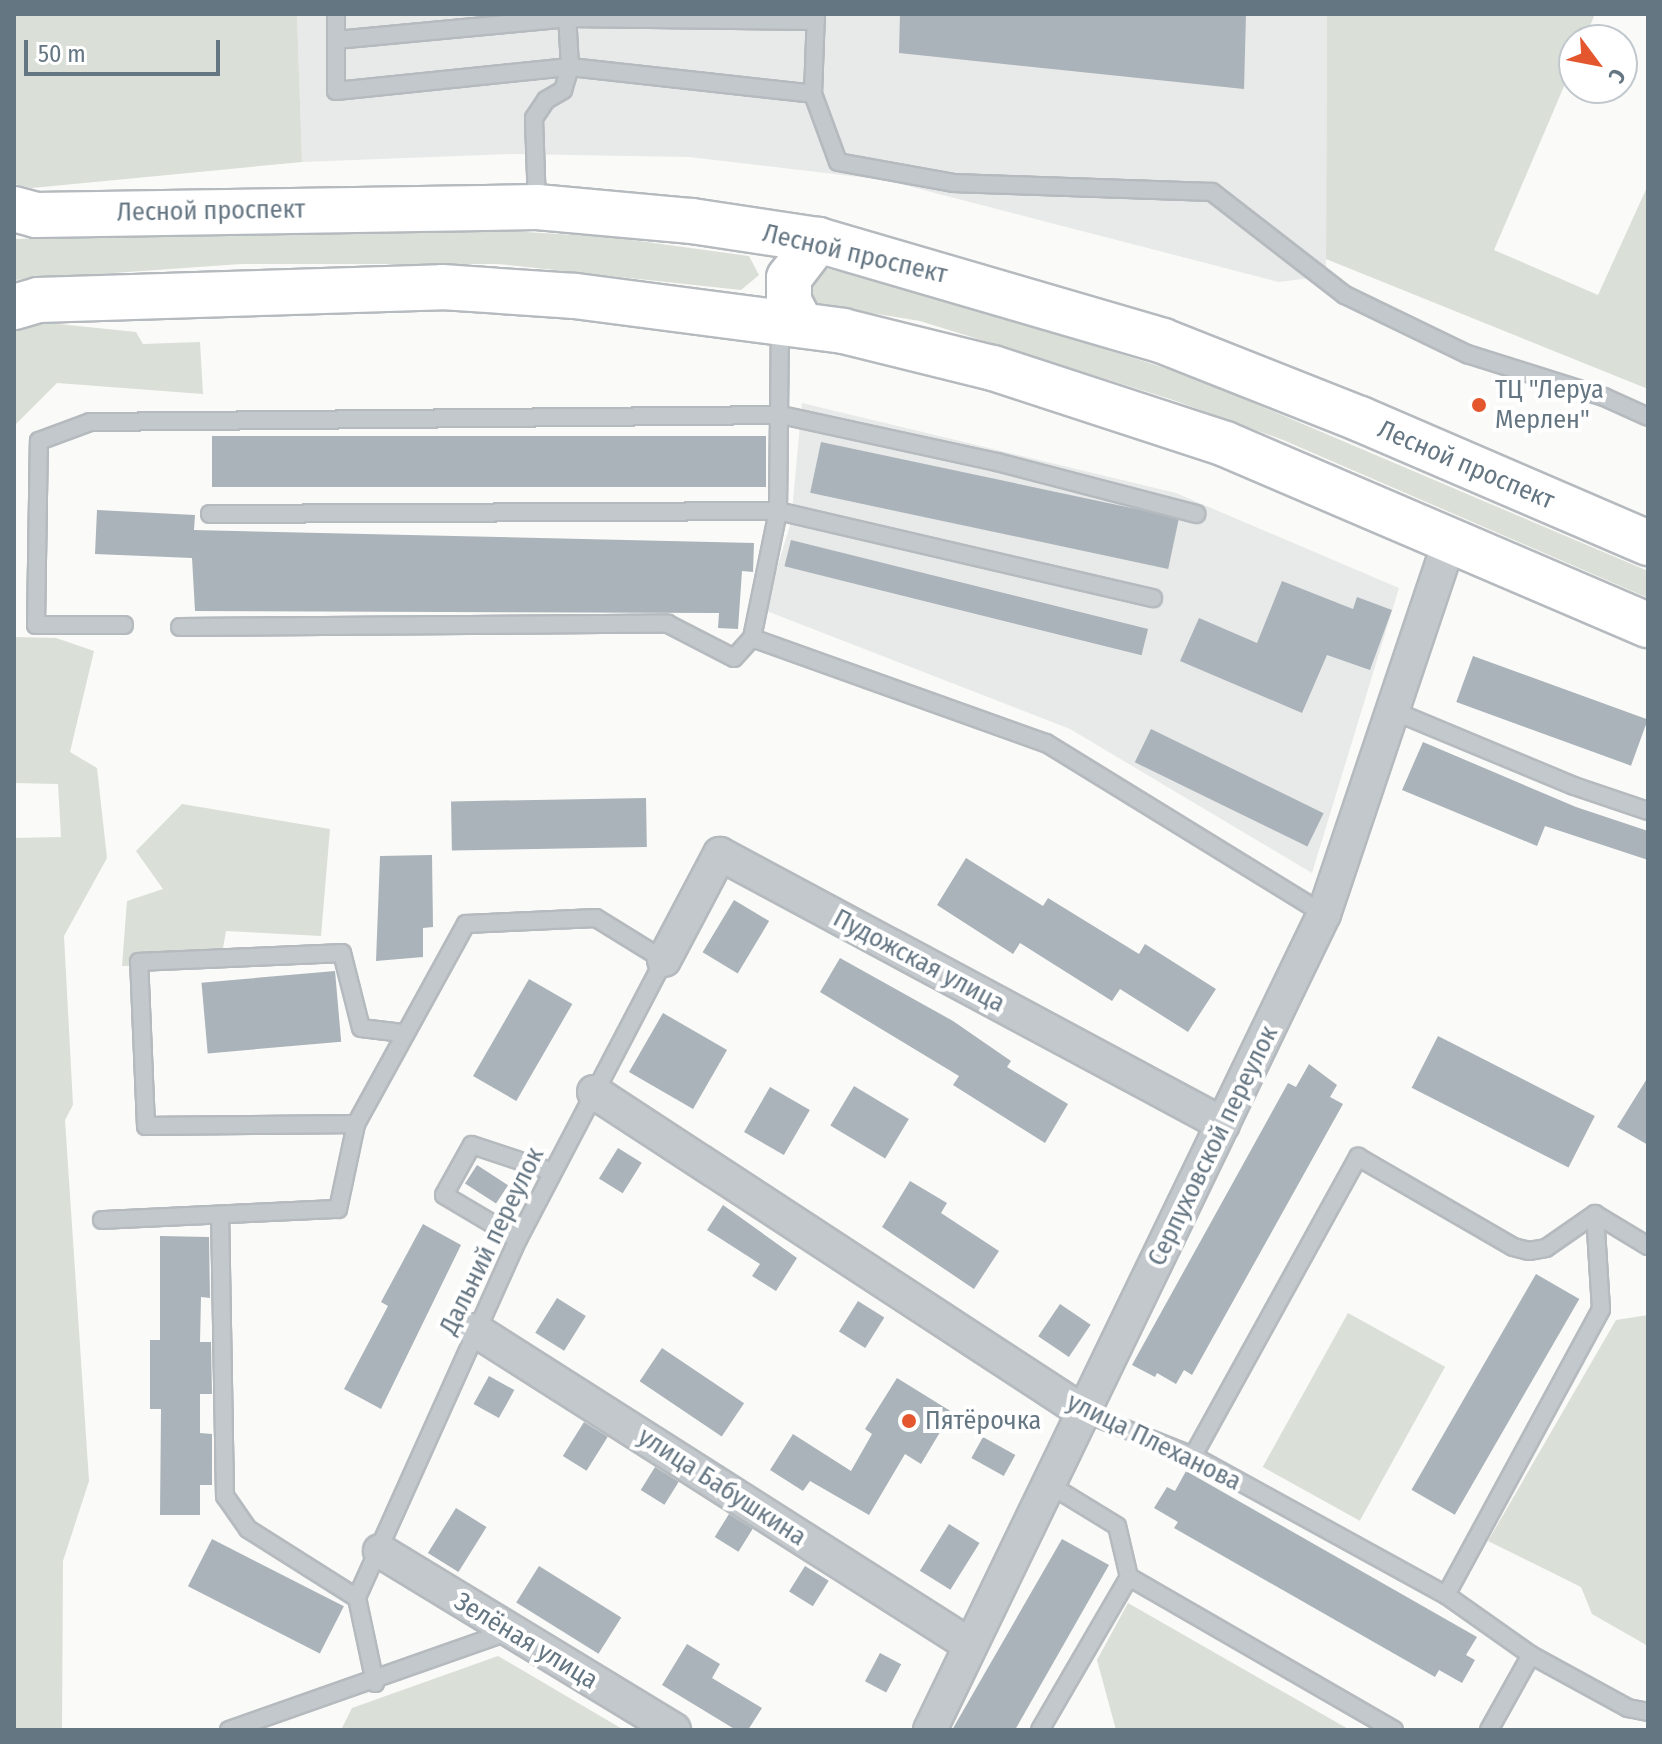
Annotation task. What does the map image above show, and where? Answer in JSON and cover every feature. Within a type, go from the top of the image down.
[{"type":"main road","name":"Лесной проспект","points":[[14,209],[36,215],[537,207],[818,240],[1163,341],[1347,413],[1648,543]]},
{"type":"main road","points":[[752,230],[768,251],[776,320]]},
{"type":"main road","points":[[776,320],[789,301],[789,278],[818,240]]},
{"type":"main road","points":[[14,307],[53,299],[442,287],[776,320],[993,368],[1132,411],[1225,444],[1449,543],[1648,625]]},
{"type":"street","name":"Серпуховской переулок","points":[[930,1730],[1324,914],[1389,709],[1449,543]]},
{"type":"street","name":"Пудожская улица","points":[[664,960],[713,850],[1223,1124]]},
{"type":"street","name":"улица Плеханова","points":[[594,1092],[1085,1413]]},
{"type":"street","name":"улица Бабушкина","points":[[475,1330],[970,1645]]},
{"type":"street","name":"Зелёная улица","points":[[380,1551],[508,1632],[674,1730]]},
{"type":"lane","points":[[336,14],[336,91],[570,67],[813,94]]},
{"type":"lane","points":[[336,40],[567,16],[816,17],[813,94],[838,162],[953,183],[1212,192],[1345,295],[1467,354],[1604,397],[1648,417]]},
{"type":"lane","points":[[537,207],[534,118],[546,100],[563,90],[570,67],[567,16]]},
{"type":"lane","points":[[180,627],[668,624],[734,658],[752,638],[778,511],[781,415],[776,320]]},
{"type":"lane","points":[[124,625],[36,625],[39,441],[90,422],[781,415],[997,462],[1196,514]]},
{"type":"lane","points":[[210,514],[778,511],[1153,598]]},
{"type":"lane","points":[[752,638],[1046,743],[1324,914]]},
{"type":"lane","points":[[1389,709],[1574,786],[1648,811]]},
{"type":"lane","points":[[102,1220],[338,1209],[356,1124],[403,1033],[466,924],[596,918],[664,960]]},
{"type":"lane","points":[[356,1124],[146,1126],[139,962],[342,953],[361,1028],[403,1033]]},
{"type":"lane","name":"Дальний переулок","points":[[357,1598],[475,1330],[550,1171],[664,960]]},
{"type":"lane","points":[[518,1239],[444,1195],[472,1145],[550,1171]]},
{"type":"lane","points":[[1193,1456],[1358,1157],[1513,1247],[1529,1251],[1546,1248],[1595,1214]]},
{"type":"lane","points":[[1595,1214],[1648,1246]]},
{"type":"lane","points":[[1446,1595],[1601,1309],[1595,1214]]},
{"type":"lane","points":[[220,1216],[225,1496],[248,1529],[357,1598],[375,1683]]},
{"type":"lane","name":"улица Плеханова","points":[[1085,1413],[1193,1456],[1446,1595],[1531,1655],[1628,1708],[1648,1712]]},
{"type":"lane","points":[[1040,1730],[1129,1577],[1117,1526],[1050,1485]]},
{"type":"lane","points":[[1129,1577],[1394,1730]]},
{"type":"lane","points":[[229,1730],[375,1683],[508,1632]]},
{"type":"lane","points":[[1489,1730],[1531,1655]]},
{"type":"shaded area","points":[[14,14],[297,14],[302,162],[32,188],[14,184]]},
{"type":"shaded area","points":[[297,14],[1327,14],[1326,276],[1279,282],[885,180],[689,157],[513,154],[302,162]]},
{"type":"shaded area","points":[[1327,14],[1595,14],[1591,24],[1558,24],[1558,100],[1494,250],[1598,295],[1648,185],[1648,389],[1326,259]]},
{"type":"shaded area","points":[[474,229],[610,237],[749,256],[759,275],[741,290],[498,264],[241,264],[14,280],[14,239]]},
{"type":"shaded area","points":[[820,267],[932,294],[1190,376],[1648,571],[1648,598],[1283,440],[1170,399],[920,321],[810,303],[808,272]]},
{"type":"shaded area","points":[[49,323],[136,332],[143,344],[200,342],[203,394],[57,383],[14,426],[14,329]]},
{"type":"shaded area","points":[[802,403],[1176,493],[1399,588],[1312,873],[1070,729],[764,610],[791,522]]},
{"type":"shaded area","points":[[14,637],[56,638],[94,651],[70,752],[97,768],[107,858],[64,936],[73,1105],[65,1120],[89,1481],[63,1561],[62,1730],[14,1730],[14,838],[61,837],[58,784],[14,783]]},
{"type":"shaded area","points":[[182,804],[330,829],[321,936],[226,931],[220,965],[122,966],[127,901],[163,889],[136,851]]},
{"type":"shaded area","points":[[1348,1313],[1445,1367],[1360,1521],[1263,1467]]},
{"type":"shaded area","points":[[1648,1315],[1648,1646],[1592,1614],[1581,1587],[1488,1541],[1616,1320]]},
{"type":"shaded area","points":[[1128,1603],[1350,1730],[1116,1730],[1097,1660]]},
{"type":"shaded area","points":[[498,1656],[624,1730],[341,1730],[352,1708]]},
{"type":"building","points":[[900,14],[1246,14],[1244,89],[899,53]]},
{"type":"building","points":[[212,436],[766,436],[766,487],[212,487]]},
{"type":"building","points":[[821,442],[1179,518],[1168,569],[810,493]]},
{"type":"building","points":[[97,510],[195,515],[194,530],[754,543],[753,572],[742,571],[738,629],[718,628],[719,613],[195,611],[192,558],[95,554]]},
{"type":"building","points":[[791,540],[1148,629],[1142,655],[784,566]]},
{"type":"building","points":[[1282,581],[1353,609],[1357,597],[1392,610],[1370,670],[1327,655],[1302,713],[1180,661],[1199,618],[1257,643]]},
{"type":"building","points":[[1473,656],[1648,720],[1631,766],[1456,702]]},
{"type":"building","points":[[1151,729],[1324,813],[1307,846],[1135,762]]},
{"type":"building","points":[[1423,742],[1576,807],[1648,831],[1648,860],[1545,826],[1537,846],[1402,790]]},
{"type":"building","points":[[646,798],[647,847],[452,850],[451,801]]},
{"type":"building","points":[[432,855],[433,927],[423,928],[423,957],[376,961],[380,856]]},
{"type":"building","points":[[966,858],[1043,906],[1048,898],[1139,954],[1145,944],[1216,989],[1188,1032],[1120,989],[1112,1001],[1020,943],[1013,954],[937,905]]},
{"type":"building","points":[[734,900],[769,921],[738,973],[703,952]]},
{"type":"building","points":[[840,958],[953,1021],[1011,1061],[1007,1067],[1068,1104],[1045,1143],[953,1085],[959,1076],[820,992]]},
{"type":"building","points":[[335,971],[341,1042],[208,1053],[202,983]]},
{"type":"building","points":[[529,979],[572,1004],[516,1101],[473,1076]]},
{"type":"building","points":[[663,1013],[727,1050],[693,1109],[629,1072]]},
{"type":"building","points":[[1438,1036],[1595,1116],[1568,1168],[1412,1088]]},
{"type":"building","points":[[1309,1064],[1337,1085],[1330,1097],[1343,1104],[1192,1375],[1184,1370],[1176,1384],[1157,1373],[1155,1377],[1132,1365],[1288,1083],[1296,1087]]},
{"type":"building","points":[[1648,1077],[1648,1145],[1617,1127]]},
{"type":"building","points":[[854,1086],[909,1119],[885,1158],[830,1125]]},
{"type":"building","points":[[770,1087],[810,1110],[784,1155],[744,1132]]},
{"type":"building","points":[[618,1148],[642,1163],[623,1193],[599,1179]]},
{"type":"building","points":[[477,1165],[508,1185],[496,1204],[465,1183]]},
{"type":"building","points":[[910,1181],[947,1203],[941,1213],[999,1251],[974,1289],[882,1227]]},
{"type":"building","points":[[723,1205],[797,1258],[776,1291],[752,1276],[760,1264],[707,1230]]},
{"type":"building","points":[[423,1224],[461,1245],[381,1409],[344,1389],[388,1306],[381,1302]]},
{"type":"building","points":[[160,1236],[209,1237],[210,1298],[201,1297],[200,1342],[211,1342],[212,1394],[200,1394],[200,1433],[212,1434],[212,1485],[200,1485],[200,1515],[160,1515],[161,1409],[150,1409],[150,1340],[160,1340]]},
{"type":"building","points":[[1536,1274],[1579,1299],[1455,1515],[1412,1490]]},
{"type":"building","points":[[557,1298],[586,1316],[564,1351],[535,1333]]},
{"type":"building","points":[[858,1301],[884,1317],[865,1348],[839,1332]]},
{"type":"building","points":[[1060,1304],[1091,1325],[1069,1357],[1038,1336]]},
{"type":"building","points":[[662,1348],[744,1403],[722,1437],[640,1381]]},
{"type":"building","points":[[489,1376],[514,1390],[499,1418],[473,1404]]},
{"type":"building","points":[[897,1378],[952,1412],[921,1464],[905,1454],[869,1515],[810,1481],[803,1491],[770,1470],[793,1434],[851,1471],[872,1434],[865,1429]]},
{"type":"building","points":[[584,1422],[608,1437],[587,1471],[563,1456]]},
{"type":"building","points":[[983,1437],[1015,1455],[1004,1476],[971,1458]]},
{"type":"building","points":[[655,1467],[679,1482],[664,1505],[641,1490]]},
{"type":"building","points":[[1186,1471],[1477,1637],[1466,1655],[1475,1660],[1462,1683],[1439,1670],[1435,1677],[1174,1528],[1178,1522],[1154,1508],[1167,1487],[1175,1491]]},
{"type":"building","points":[[456,1508],[487,1527],[458,1572],[428,1553]]},
{"type":"building","points":[[729,1514],[753,1529],[738,1552],[715,1537]]},
{"type":"building","points":[[949,1524],[980,1543],[950,1590],[920,1571]]},
{"type":"building","points":[[212,1539],[344,1606],[320,1653],[188,1586]]},
{"type":"building","points":[[1062,1539],[1109,1565],[1015,1730],[952,1730]]},
{"type":"building","points":[[539,1566],[621,1617],[598,1654],[516,1602]]},
{"type":"building","points":[[805,1566],[829,1581],[813,1606],[789,1591]]},
{"type":"building","points":[[687,1644],[720,1664],[712,1678],[762,1708],[748,1730],[736,1730],[662,1685]]},
{"type":"building","points":[[880,1653],[901,1664],[886,1693],[865,1681]]},
{"type":"place","name":"ТЦ \"Леруа Мерлен\"","points":[[1479,405]]},
{"type":"place","name":"Пятёрочка","points":[[909,1421]]}]
